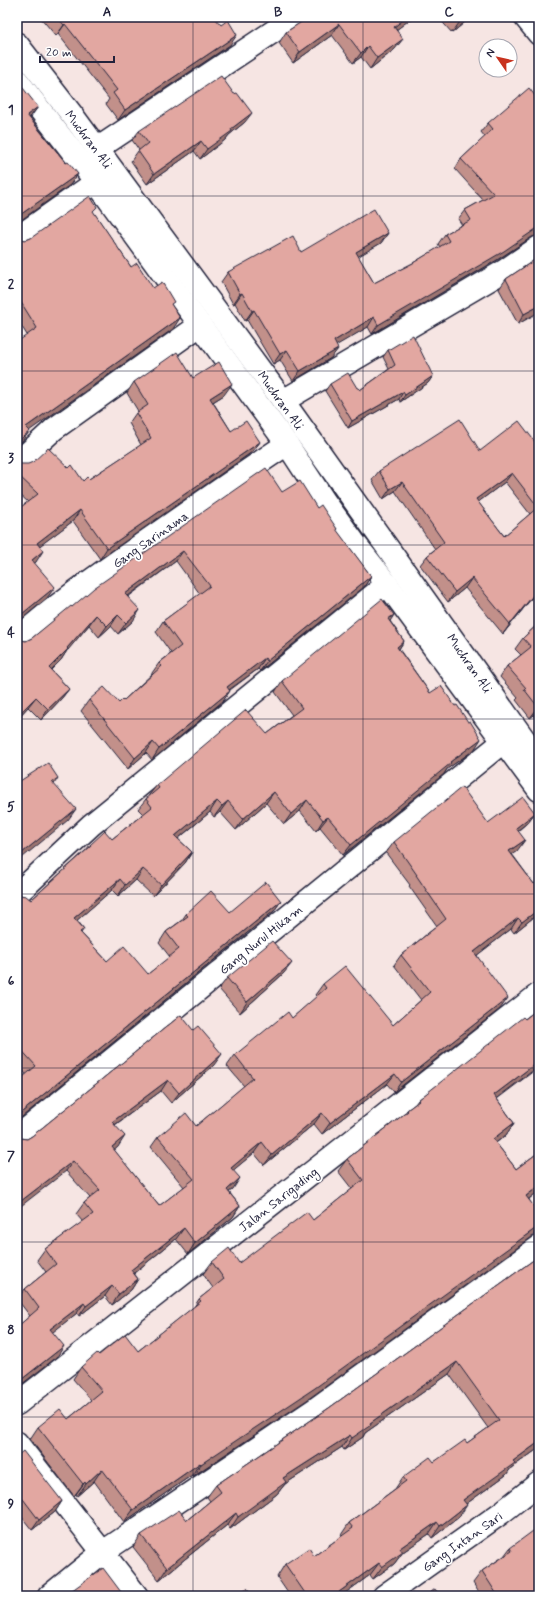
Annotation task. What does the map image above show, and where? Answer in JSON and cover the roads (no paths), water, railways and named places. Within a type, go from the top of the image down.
[{"type":"street","points":[[97,149],[295,17]]},
{"type":"street","points":[[524,17],[539,34]]},
{"type":"street","name":"Muchran Ali","points":[[17,44],[64,122],[96,182],[287,444],[325,502],[539,790]]},
{"type":"street","name":"Muchran Ali","points":[[17,80],[97,149],[283,401],[539,760]]},
{"type":"street","points":[[17,238],[96,182]]},
{"type":"street","points":[[283,401],[478,286],[539,247]]},
{"type":"street","points":[[17,463],[54,429],[200,325]]},
{"type":"street","points":[[239,378],[257,367]]},
{"type":"street","name":"Gang Sarinama","points":[[17,639],[39,619],[76,590],[229,482],[287,444]]},
{"type":"street","points":[[17,894],[92,825],[387,584]]},
{"type":"street","name":"Gang Nurul Hikam","points":[[17,1137],[504,741]]},
{"type":"street","name":"Jalan Sarigading","points":[[17,1404],[539,994]]},
{"type":"street","points":[[48,1596],[103,1552],[314,1410],[539,1247]]},
{"type":"street","points":[[17,1443],[137,1596]]},
{"type":"street","name":"Gang Intan Sari","points":[[384,1596],[501,1513],[539,1483]]}]
